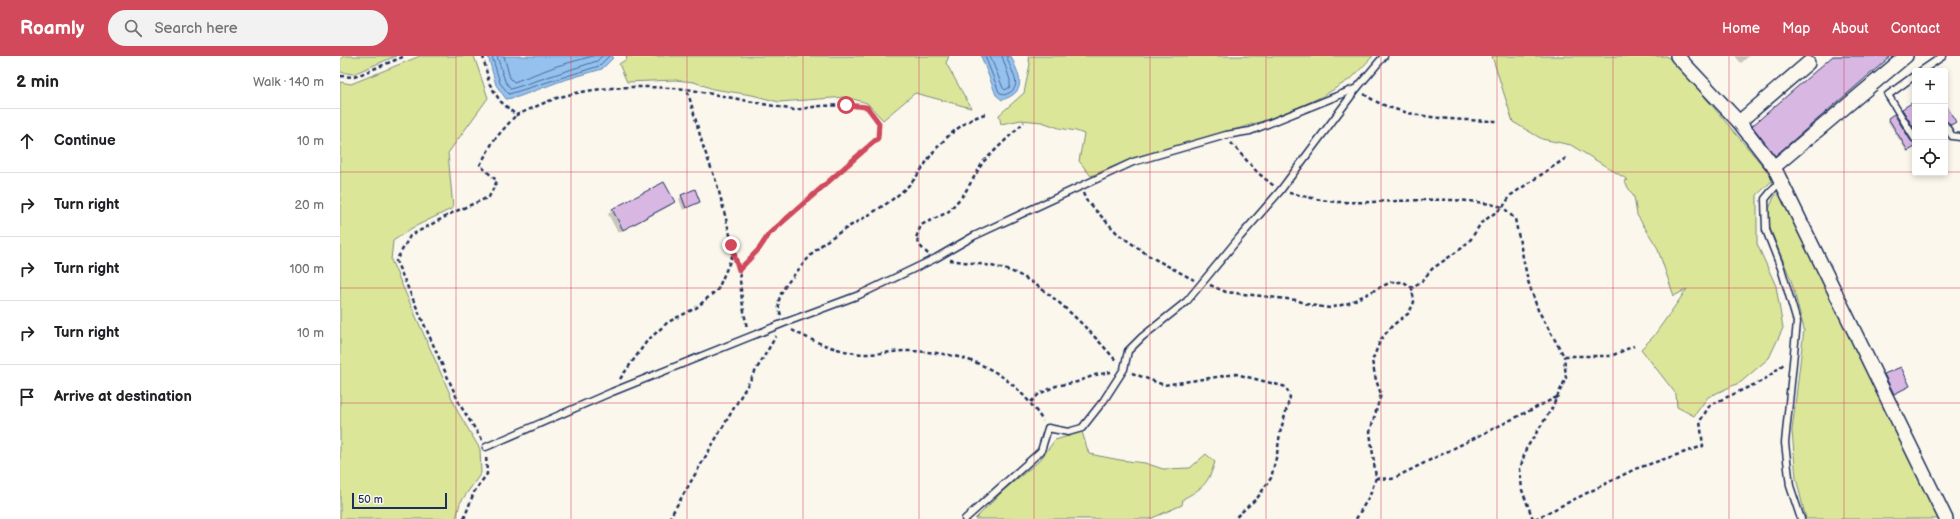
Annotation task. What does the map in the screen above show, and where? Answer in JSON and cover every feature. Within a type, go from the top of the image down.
[{"type":"street","points":[[1678,56],[1739,122],[1774,168],[1781,180],[1946,519]]},
{"type":"street","points":[[1774,168],[1906,56]]},
{"type":"street","points":[[1739,122],[1809,58]]},
{"type":"lane","points":[[966,519],[1041,451],[1048,428],[1068,432],[1082,428],[1104,400],[1124,369],[1128,351],[1142,337],[1187,301],[1280,191],[1357,88],[1384,56]]},
{"type":"lane","points":[[1925,68],[1942,56]]},
{"type":"lane","points":[[1912,78],[1888,95],[1912,134]]},
{"type":"lane","points":[[486,447],[612,392],[784,323],[859,296],[936,258],[974,236],[1133,162],[1226,135],[1250,131],[1357,88]]},
{"type":"lane","points":[[1948,130],[1952,136]]},
{"type":"lane","points":[[1948,138],[1952,136],[1960,136]]},
{"type":"lane","points":[[1781,180],[1765,199],[1766,230],[1781,268],[1797,322],[1785,443],[1790,486],[1801,519]]},
{"type":"path","points":[[340,76],[354,77],[406,56]]},
{"type":"path","points":[[483,56],[489,83],[500,101],[516,115]]},
{"type":"path","points":[[464,519],[474,492],[487,474],[486,447],[460,405],[396,261],[410,236],[454,212],[489,197],[496,182],[480,165],[494,140],[516,115],[564,96],[612,87],[650,86],[687,89],[794,110],[820,106],[846,105],[867,107],[879,123],[878,138],[769,234],[759,249],[739,270]]},
{"type":"path","points":[[1357,88],[1368,97],[1396,109],[1462,120],[1497,122]]},
{"type":"path","points":[[687,89],[703,146],[717,184],[721,207],[729,230],[739,270],[742,300],[749,338]]},
{"type":"path","points":[[985,114],[971,118],[952,134],[935,151],[917,177],[899,194],[828,240],[810,255],[780,294],[778,307],[784,323],[793,330],[812,339],[855,353],[907,351],[953,356],[975,361],[994,371],[1031,402],[1048,428]]},
{"type":"path","points":[[1024,122],[983,162],[964,194],[948,212],[921,226],[916,238],[924,250],[936,258],[1007,270],[1035,283],[1106,349],[1124,369],[1164,385],[1236,374],[1286,387],[1290,397],[1280,432],[1277,454],[1271,478],[1258,497],[1234,519]]},
{"type":"path","points":[[1226,135],[1234,147],[1258,173],[1280,191],[1338,202],[1454,200],[1485,202],[1503,207],[1515,219],[1528,281],[1538,310],[1564,356],[1566,378],[1551,410],[1526,449],[1520,469],[1522,490],[1534,519],[1635,469],[1703,446],[1700,421],[1710,405],[1764,380],[1794,355]]},
{"type":"path","points":[[1412,288],[1423,280],[1432,269],[1462,248],[1471,239],[1481,223],[1503,207],[1511,195],[1566,158]]},
{"type":"path","points":[[1080,186],[1086,200],[1118,234],[1151,257],[1180,274],[1226,292],[1296,300],[1310,305],[1330,308],[1349,303],[1391,282],[1404,282],[1412,288],[1414,302],[1409,313],[1393,325],[1380,339],[1372,361],[1381,394],[1370,432],[1376,478],[1370,495],[1356,519]]},
{"type":"path","points":[[612,392],[631,361],[647,341],[668,322],[696,308],[718,289],[734,254]]},
{"type":"path","points":[[669,519],[784,323]]},
{"type":"path","points":[[1564,356],[1611,356],[1634,346]]},
{"type":"path","points":[[1031,402],[1039,394],[1056,386],[1077,382],[1095,375],[1124,369]]},
{"type":"path","points":[[1376,478],[1392,479],[1557,397]]},
{"type":"green space","points":[[344,56],[396,56],[353,74],[340,72],[340,59]]},
{"type":"green space","points":[[420,56],[474,56],[488,98],[448,153],[453,208],[412,228],[393,241],[391,260],[458,412],[480,449],[481,473],[460,503],[456,519],[340,519],[340,82],[351,84]]},
{"type":"green space","points":[[626,56],[949,56],[946,63],[971,108],[915,93],[883,120],[867,103],[846,97],[779,102],[752,95],[713,89],[694,82],[675,80],[627,82],[619,64],[627,59]]},
{"type":"green space","points":[[1028,56],[1373,56],[1352,78],[1323,96],[1282,115],[1208,138],[1136,157],[1091,176],[1079,161],[1084,134],[1042,122],[1021,120],[1001,124],[999,115],[1024,93],[1030,64]]},
{"type":"green space","points":[[1492,56],[1667,56],[1682,70],[1774,179],[1757,195],[1757,244],[1776,286],[1783,328],[1769,358],[1741,382],[1708,397],[1694,416],[1677,407],[1676,394],[1641,349],[1653,337],[1687,289],[1674,296],[1657,247],[1637,215],[1634,197],[1624,181],[1628,180],[1571,145],[1542,139],[1513,122]]},
{"type":"green space","points":[[1779,192],[1783,194],[1940,519],[1806,519],[1796,478],[1792,431],[1804,329],[1791,280],[1769,226],[1769,209],[1774,197]]},
{"type":"green space","points":[[1082,432],[1089,454],[1145,463],[1163,469],[1190,468],[1206,454],[1215,462],[1210,476],[1204,485],[1183,499],[1182,505],[1150,519],[975,519],[1004,490],[1040,460],[1055,440]]},
{"type":"water","points":[[488,56],[613,56],[613,58],[602,69],[561,81],[518,97],[506,99],[496,85]]},
{"type":"water","points":[[981,56],[1011,56],[1020,82],[1016,92],[1002,100],[996,95]]},
{"type":"building","points":[[1833,56],[1891,56],[1775,156],[1752,126]]},
{"type":"building","points":[[1912,103],[1912,125],[1902,109]]},
{"type":"building","points":[[1948,108],[1956,122],[1951,125],[1948,123]]},
{"type":"building","points":[[1894,114],[1912,142],[1912,149],[1908,151],[1888,118]]},
{"type":"building","points":[[664,182],[675,202],[623,230],[612,209]]},
{"type":"building","points":[[695,189],[700,202],[686,208],[681,195]]},
{"type":"building","points":[[1901,367],[1910,386],[1894,394],[1884,374]]},
{"type":"route","points":[[731,245],[739,270],[759,249],[769,234],[878,138],[879,123],[867,107],[846,105]]}]
